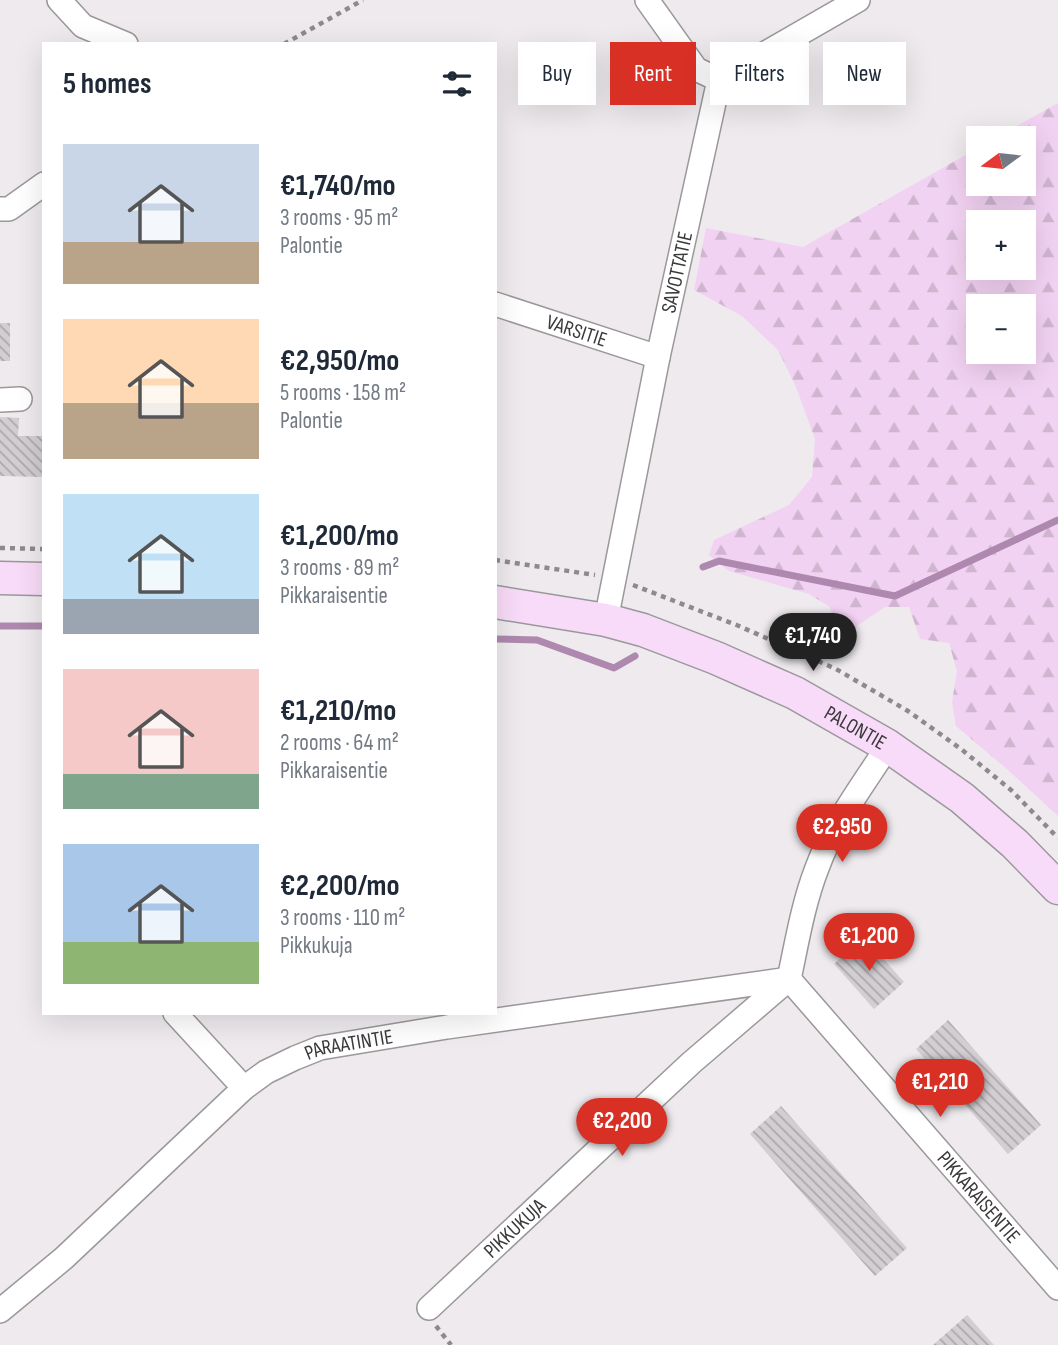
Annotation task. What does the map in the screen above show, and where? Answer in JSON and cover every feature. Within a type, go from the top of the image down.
[{"type":"street","points":[[59,0],[83,26],[121,42]]},
{"type":"street","points":[[647,0],[696,69],[710,76]]},
{"type":"street","points":[[785,42],[858,0]]},
{"type":"street","name":"SAVOTTATIE","points":[[606,620],[714,105]]},
{"type":"street","points":[[0,209],[9,209],[42,185]]},
{"type":"street","name":"VARSITIE","points":[[497,305],[659,357]]},
{"type":"street","points":[[0,578],[42,579]]},
{"type":"street","name":"PALONTIE","points":[[497,602],[606,620],[643,630],[784,688],[888,746],[962,798],[1015,844],[1058,888]]},
{"type":"street","points":[[789,979],[808,893],[827,843],[888,746]]},
{"type":"street","name":"PARAATINTIE","points":[[0,1311],[64,1258],[244,1088],[266,1072],[295,1058],[320,1048],[447,1027],[789,979]]},
{"type":"street","name":"PIKKARAISENTIE","points":[[789,979],[1058,1288]]},
{"type":"street","name":"PIKKUKUJA","points":[[429,1308],[691,1063],[789,979]]},
{"type":"street","points":[[177,1015],[244,1088]]},
{"type":"path","points":[[288,42],[363,0]]},
{"type":"path","points":[[0,548],[42,549]]},
{"type":"green space","points":[[1058,103],[1058,816],[956,726],[952,702],[957,671],[949,643],[920,639],[909,607],[885,607],[848,632],[836,630],[830,607],[809,594],[729,571],[709,555],[714,540],[789,505],[812,477],[815,439],[796,387],[778,350],[742,316],[694,290],[706,228],[803,247],[966,155],[966,196],[1036,196],[1036,126],[1017,126]]},
{"type":"building","points":[[0,323],[10,323],[10,361],[0,361]]},
{"type":"building","points":[[0,417],[19,418],[18,436],[42,436],[42,477],[0,476]]},
{"type":"building","points":[[864,937],[904,982],[874,1009],[834,964]]},
{"type":"building","points":[[948,1020],[1041,1125],[1008,1154],[916,1049]]},
{"type":"building","points":[[781,1106],[907,1248],[875,1276],[750,1134]]},
{"type":"building","points":[[967,1315],[994,1345],[933,1345]]},
{"type":"waterway","points":[[703,567],[719,561],[895,596],[1058,520]]},
{"type":"waterway","points":[[0,626],[42,626]]},
{"type":"waterway","points":[[497,639],[537,640],[614,668],[635,656]]}]
